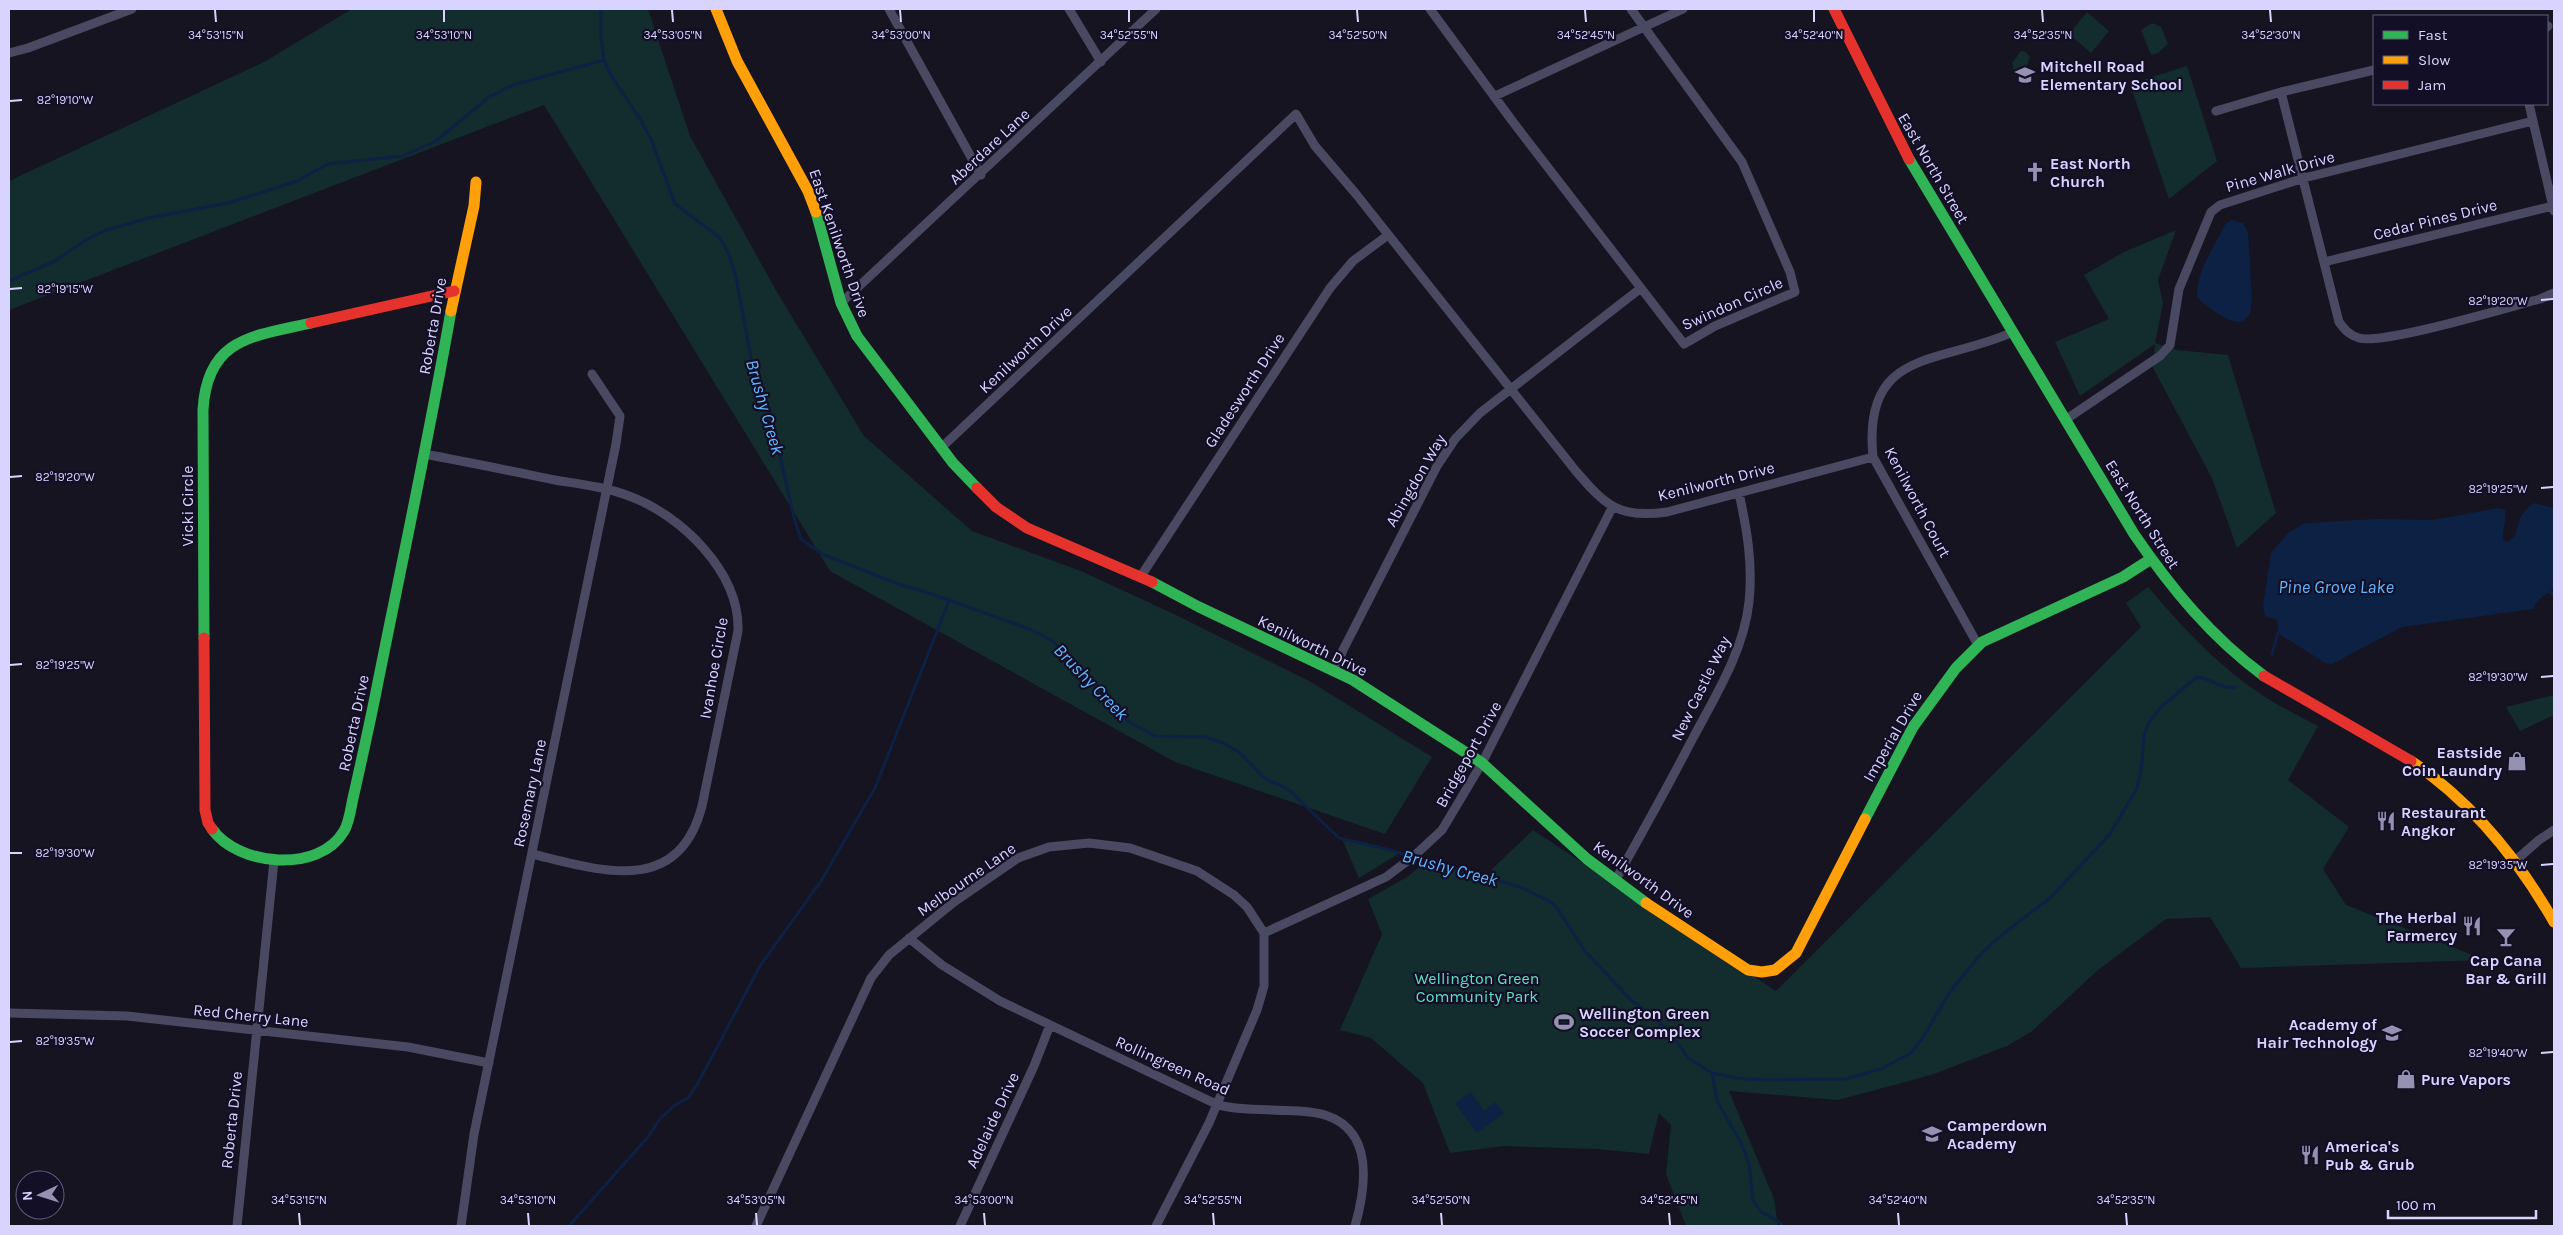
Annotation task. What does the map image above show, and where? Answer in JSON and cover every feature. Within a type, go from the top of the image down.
[{"type":"street","points":[[9,53],[28,48],[132,9]]},
{"type":"street","name":"East Kenilworth Drive","points":[[716,9],[737,61],[808,191],[819,220],[841,303],[864,348],[942,448]]},
{"type":"street","points":[[889,9],[980,175]]},
{"type":"street","points":[[1069,9],[1100,62]]},
{"type":"street","name":"Aberdare Lane","points":[[841,303],[1156,9]]},
{"type":"street","name":"Swindon Circle","points":[[1430,9],[1684,344],[1715,326],[1795,292],[1790,272],[1742,162],[1643,27]]},
{"type":"street","points":[[1631,9],[1643,27]]},
{"type":"street","points":[[1495,96],[1683,9]]},
{"type":"street","name":"East North Street","points":[[1834,9],[1901,145],[2065,420],[2151,559],[2182,601],[2234,653],[2275,683],[2395,751],[2435,779],[2480,819],[2515,861],[2554,922]]},
{"type":"street","points":[[2216,111],[2281,92],[2373,70]]},
{"type":"street","points":[[2281,92],[2304,178],[2338,322],[2347,333],[2361,339],[2394,336],[2540,299],[2554,293]]},
{"type":"street","points":[[2529,105],[2554,209]]},
{"type":"street","name":"Kenilworth Drive","points":[[1782,967],[1768,972],[1748,970],[1667,918],[1587,860],[1482,763],[1335,670],[1298,655],[1198,607],[1141,576],[1036,533],[1014,521],[971,483],[942,448],[1296,114],[1315,146],[1597,495],[1612,508],[1645,514],[1659,513],[1873,457]]},
{"type":"street","name":"Pine Walk Drive","points":[[2065,420],[2160,356],[2170,345],[2174,307],[2179,289],[2210,212],[2228,200],[2304,178],[2533,121]]},
{"type":"street","name":"Roberta Drive","points":[[237,1226],[274,861],[305,857],[323,850],[336,842],[345,829],[365,747],[424,454],[454,291],[474,206],[476,182]]},
{"type":"street","name":"Cedar Pines Drive","points":[[2324,262],[2554,209]]},
{"type":"street","name":"Gladesworth Drive","points":[[1141,576],[1330,288],[1353,261],[1388,235]]},
{"type":"street","name":"Abingdon Way","points":[[1335,670],[1364,608],[1442,457],[1466,426],[1641,288]]},
{"type":"street","name":"Vicki Circle","points":[[274,861],[240,851],[220,840],[208,823],[205,810],[203,713],[205,386],[210,372],[219,358],[242,343],[375,306],[454,291]]},
{"type":"street","name":"Kenilworth Court","points":[[1978,645],[1873,457],[1872,441],[1875,411],[1882,391],[1892,377],[1911,364],[1988,343],[2013,332]]},
{"type":"street","name":"Rosemary Lane","points":[[461,1226],[474,1134],[620,416],[592,374]]},
{"type":"street","name":"Ivanhoe Circle","points":[[424,454],[632,497],[690,535],[720,568],[736,602],[738,630],[702,806],[694,829],[681,848],[663,862],[648,868],[611,872],[532,854]]},
{"type":"street","name":"New Castle Way","points":[[1615,880],[1703,720],[1742,636],[1749,604],[1751,567],[1739,493]]},
{"type":"street","name":"Bridgeport Drive","points":[[1264,933],[1371,884],[1396,870],[1427,846],[1451,817],[1482,763],[1612,508]]},
{"type":"street","name":"Imperial Drive","points":[[1782,967],[1800,946],[1913,727],[1944,682],[1978,645],[2124,577],[2151,559]]},
{"type":"street","points":[[2515,861],[2539,840],[2554,830]]},
{"type":"street","name":"Melbourne Lane","points":[[756,1226],[872,978],[881,964],[909,938],[954,902],[1018,858],[1049,847],[1089,843],[1130,848],[1171,860],[1206,876],[1241,901],[1264,933]]},
{"type":"street","points":[[1156,1226],[1209,1123],[1262,997],[1266,972],[1264,933]]},
{"type":"street","name":"Rollingreen Road","points":[[909,938],[969,984],[1216,1104],[1236,1108],[1316,1113],[1343,1124],[1353,1134],[1360,1146],[1364,1162],[1364,1186],[1355,1226]]},
{"type":"street","name":"Red Cherry Lane","points":[[9,1013],[127,1016],[408,1047],[489,1063]]},
{"type":"street","name":"Adelaide Drive","points":[[960,1226],[1034,1066],[1050,1025]]},
{"type":"green space","points":[[352,9],[648,9],[690,136],[777,292],[864,436],[972,531],[1081,571],[1176,615],[1311,682],[1432,757],[1385,834],[1175,762],[830,571],[544,105],[9,310],[9,181],[264,62]]},
{"type":"green space","points":[[2087,12],[2109,31],[2091,53],[2069,34]]},
{"type":"green space","points":[[2152,23],[2161,27],[2168,44],[2158,53],[2151,55],[2141,30]]},
{"type":"green space","points":[[2021,51],[2026,52],[2030,57],[2027,65],[2021,72],[2014,70],[2012,63]]},
{"type":"green space","points":[[2187,66],[2217,161],[2169,199],[2130,84]]},
{"type":"green space","points":[[2176,230],[2158,280],[2163,303],[2155,343],[2177,350],[2228,355],[2276,513],[2237,548],[2212,478],[2153,368],[2155,344],[2080,396],[2055,342],[2109,319],[2084,275],[2124,252]]},
{"type":"green space","name":"Wellington Green Community Park","points":[[2148,587],[2185,629],[2225,667],[2270,700],[2318,726],[2288,780],[2349,827],[2323,869],[2346,905],[2485,960],[2241,968],[2210,917],[2166,919],[2098,970],[2031,1032],[2007,1046],[1931,1075],[1838,1100],[1729,1091],[1774,1199],[1778,1226],[1686,1226],[1666,1174],[1671,1125],[1659,1113],[1649,1154],[1597,1149],[1504,1146],[1450,1153],[1423,1083],[1371,1038],[1340,1030],[1382,934],[1368,899],[1407,877],[1427,861],[1496,880],[1491,870],[1533,830],[1776,991],[2141,627],[2126,603]]},
{"type":"green space","points":[[2554,695],[2554,715],[2520,731],[2506,707]]},
{"type":"green space","points":[[1342,839],[1400,853],[1359,878]]},
{"type":"water","points":[[2232,220],[2243,223],[2248,232],[2252,300],[2250,314],[2242,322],[2224,317],[2212,310],[2197,297],[2200,278],[2207,259],[2226,223]]},
{"type":"water","name":"Pine Grove Lake","points":[[2534,503],[2554,508],[2554,587],[2538,601],[2533,609],[2402,627],[2332,664],[2325,663],[2278,633],[2277,620],[2265,616],[2263,606],[2271,553],[2288,533],[2305,523],[2376,519],[2432,520],[2499,508],[2505,510],[2503,540],[2507,542],[2514,537],[2523,513]]},
{"type":"water","points":[[1471,1092],[1484,1111],[1496,1102],[1504,1113],[1477,1133],[1455,1103]]},
{"type":"waterway","name":"Brushy Creek","points":[[601,9],[601,38],[604,60],[612,77],[651,139],[675,204],[719,237],[728,252],[736,277],[754,374],[770,411],[794,518],[801,539],[822,554],[898,584],[932,594],[1032,630],[1051,640],[1076,663],[1129,722],[1155,736],[1205,737],[1223,743],[1239,752],[1264,778],[1288,789],[1339,838],[1379,847],[1520,887],[1551,902],[1558,909],[1584,950],[1629,998],[1668,1030],[1688,1058],[1712,1073],[1737,1078],[1765,1080],[1846,1079],[1883,1068],[1911,1053],[1922,1039],[1949,993],[1980,955],[1999,937],[2050,898],[2110,834],[2137,788],[2141,771],[2144,735],[2149,722],[2162,706],[2197,677],[2226,687],[2235,687]]},
{"type":"waterway","points":[[9,281],[55,261],[86,240],[104,231],[148,218],[228,203],[297,181],[328,164],[403,156],[436,141],[489,97],[513,85],[604,60]]},
{"type":"waterway","points":[[2550,592],[2554,595]]},
{"type":"waterway","points":[[569,1226],[647,1138],[660,1119],[675,1105],[688,1098],[698,1083],[760,966],[821,881],[875,788],[949,601]]},
{"type":"waterway","points":[[2272,654],[2278,633]]},
{"type":"waterway","name":"Brushy Creek","points":[[1712,1073],[1717,1101],[1741,1143],[1749,1164],[1753,1200],[1760,1211],[1781,1223],[1782,1226]]},
{"type":"traffic: fast","points":[[1909,159],[2134,534],[2193,611],[2227,645],[2264,676]]},
{"type":"traffic: fast","points":[[816,212],[841,303],[857,336],[953,463],[977,488]]},
{"type":"traffic: fast","points":[[212,829],[224,841],[240,851],[278,860],[298,859],[316,854],[332,845],[346,827],[425,452],[451,311]]},
{"type":"traffic: fast","points":[[204,638],[203,410],[206,386],[213,368],[224,354],[237,344],[252,337],[311,323]]},
{"type":"traffic: fast","points":[[1865,819],[1913,727],[1956,668],[1982,642],[2123,577],[2151,559]]},
{"type":"traffic: fast","points":[[1152,582],[1199,607],[1353,680],[1482,763],[1587,859],[1646,903]]},
{"type":"traffic: slow","points":[[716,9],[737,61],[808,191],[816,212]]},
{"type":"traffic: slow","points":[[451,311],[474,206],[476,182]]},
{"type":"traffic: slow","points":[[2411,761],[2454,795],[2492,833],[2525,876],[2554,922]]},
{"type":"traffic: slow","points":[[1646,903],[1748,970],[1762,972],[1775,970],[1796,953],[1865,819]]},
{"type":"traffic: jam","points":[[1834,9],[1909,159]]},
{"type":"traffic: jam","points":[[311,323],[454,291]]},
{"type":"traffic: jam","points":[[977,488],[996,507],[1027,528],[1152,582]]},
{"type":"traffic: jam","points":[[204,638],[205,810],[208,823],[212,829]]},
{"type":"traffic: jam","points":[[2264,676],[2411,761]]},
{"type":"place","name":"Mitchell Road Elementary School","points":[[2025,75]]},
{"type":"place","name":"East North Church","points":[[2035,172]]},
{"type":"place","name":"Eastside Coin Laundry","points":[[2517,761]]},
{"type":"place","name":"Restaurant Angkor","points":[[2386,821]]},
{"type":"place","name":"The Herbal Farmercy","points":[[2472,926]]},
{"type":"place","name":"Cap Cana Bar & Grill","points":[[2506,937]]},
{"type":"place","name":"Wellington Green Soccer Complex","points":[[1564,1022]]},
{"type":"place","name":"Academy of Hair Technology","points":[[2392,1033]]},
{"type":"place","name":"Pure Vapors","points":[[2406,1079]]},
{"type":"place","name":"Camperdown Academy","points":[[1932,1134]]},
{"type":"place","name":"America's Pub & Grub","points":[[2310,1155]]}]
